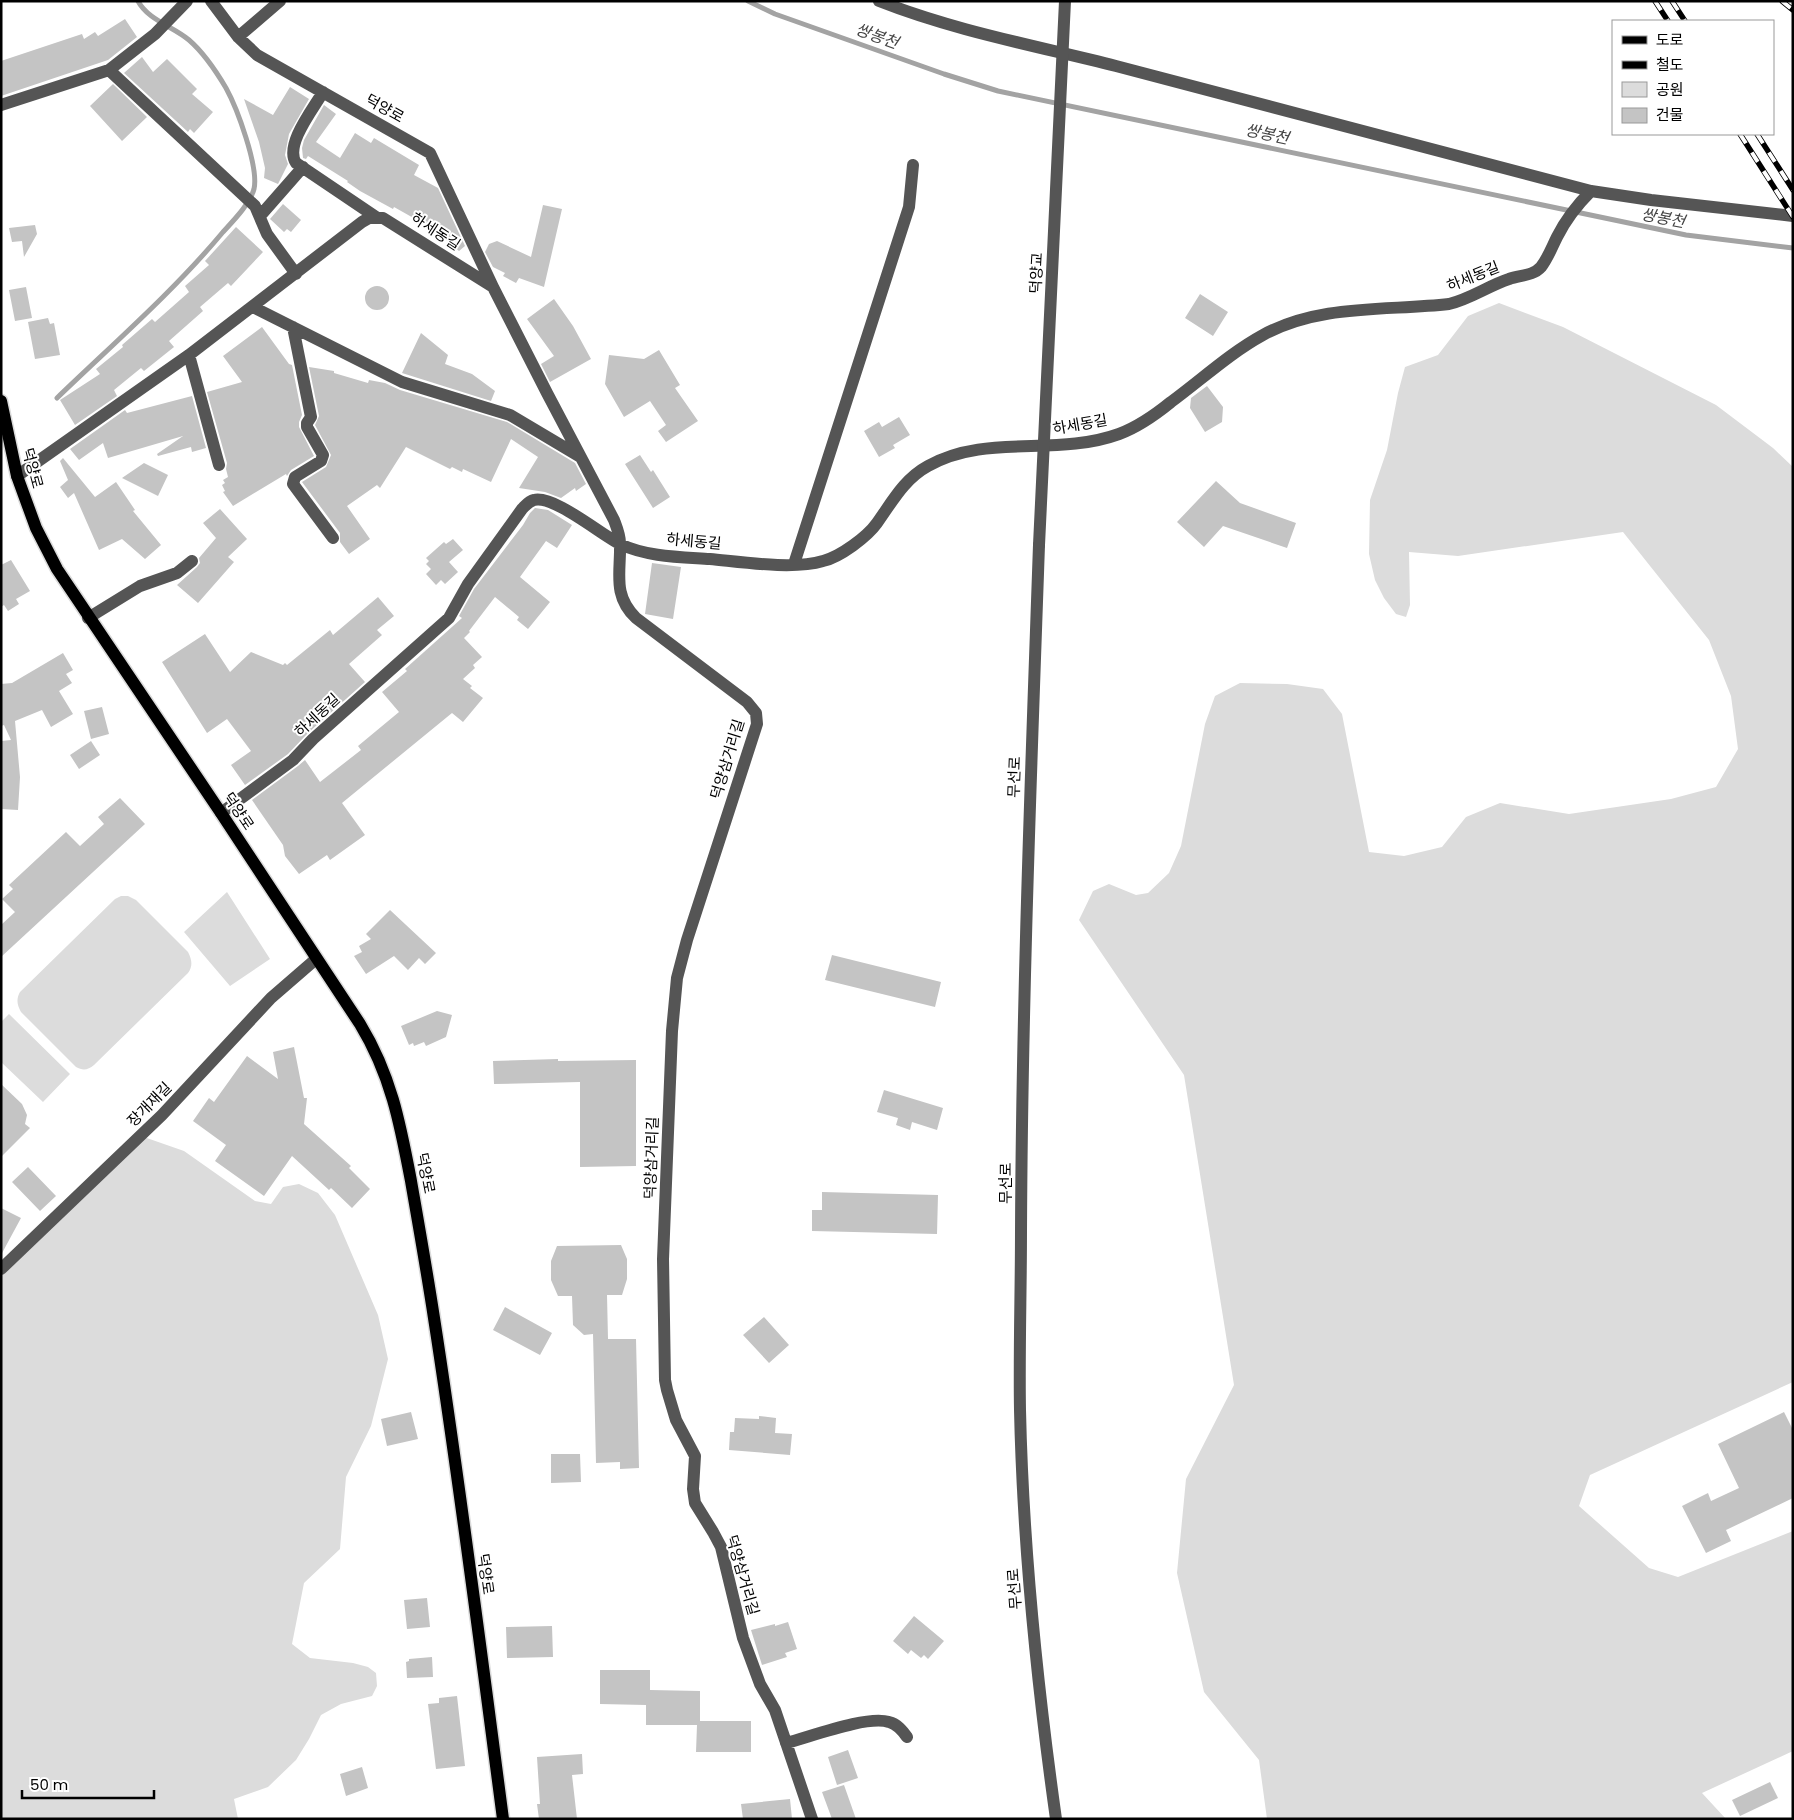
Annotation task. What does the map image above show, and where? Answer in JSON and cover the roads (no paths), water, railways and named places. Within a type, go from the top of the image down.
[{"type":"main road","name":"덕양로","points":[[1,401],[5,442],[26,502],[46,548],[88,618],[221,813],[371,1042],[387,1080],[400,1122],[422,1240],[448,1410],[504,1819]]},
{"type":"street","points":[[1,105],[109,70],[155,34],[187,1]]},
{"type":"street","name":"덕양로","points":[[211,1],[238,37],[258,56],[430,153],[493,287]]},
{"type":"street","points":[[238,37],[280,1]]},
{"type":"street","points":[[879,1],[906,12],[946,24],[1114,66],[1588,194],[1793,216]]},
{"type":"street","name":"덕양교","points":[[1039,545],[1065,1]]},
{"type":"street","points":[[109,70],[241,192],[257,211],[267,234],[296,274]]},
{"type":"street","points":[[257,211],[303,167],[293,159],[296,136],[323,92]]},
{"type":"street","points":[[794,564],[908,207],[913,165]]},
{"type":"street","name":"하세동길","points":[[303,167],[376,217],[390,220],[493,287],[614,520],[620,544]]},
{"type":"street","name":"하세동길","points":[[221,813],[293,760],[313,739],[449,618],[468,584],[522,509],[530,501],[541,499],[555,503],[620,544],[637,550],[657,554],[761,564],[794,564],[825,561],[851,546],[874,527],[894,496],[925,467],[959,452],[991,448],[1060,446],[1090,442],[1119,434],[1151,418],[1234,354],[1277,328],[1311,316],[1332,312],[1435,305],[1464,300],[1510,278],[1531,274],[1539,269],[1545,261],[1558,234],[1588,194]]},
{"type":"street","points":[[17,476],[189,355],[362,222],[376,217]]},
{"type":"street","points":[[253,307],[402,382],[510,415],[580,457]]},
{"type":"street","points":[[293,327],[311,417],[307,427],[323,455],[321,461],[295,477],[293,484],[333,538]]},
{"type":"street","points":[[189,355],[219,465]]},
{"type":"street","name":"덕양삼거리길","points":[[620,544],[619,580],[622,596],[631,614],[747,702],[753,708],[758,720],[687,940],[676,988],[672,1030],[664,1259],[665,1380],[676,1420],[695,1456],[694,1499],[721,1547],[743,1638],[760,1684],[775,1710],[812,1819]]},
{"type":"street","name":"무선로","points":[[1039,545],[1025,932],[1020,1410],[1025,1522],[1034,1634],[1056,1819]]},
{"type":"street","points":[[88,618],[140,586],[177,573],[192,561]]},
{"type":"street","name":"장개재길","points":[[1,1269],[162,1115],[272,998],[316,959]]},
{"type":"street","points":[[784,1738],[881,1720],[893,1723],[907,1737]]},
{"type":"waterway","points":[[57,398],[184,276],[241,212],[254,189],[255,179],[246,138],[231,97],[222,82],[209,62],[194,45],[183,35],[148,13],[138,1]]},
{"type":"waterway","name":"쌍봉천","points":[[748,1],[775,14],[944,74],[998,91],[1686,235],[1793,248]]},
{"type":"railway","points":[[1655,1],[1667,20]]},
{"type":"railway","points":[[1672,1],[1684,20]]},
{"type":"railway","points":[[1782,1],[1793,10]]},
{"type":"railway","points":[[1741,135],[1793,217]]},
{"type":"railway","points":[[1758,135],[1793,190]]}]
